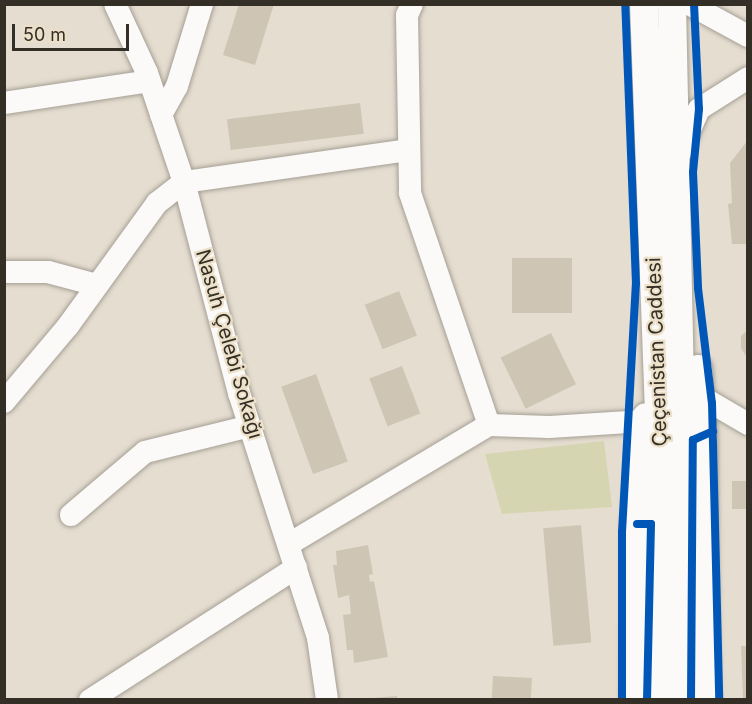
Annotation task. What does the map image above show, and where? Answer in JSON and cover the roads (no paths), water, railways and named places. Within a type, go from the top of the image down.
[{"type":"main road","name":"Çeçenistan Caddesi","points":[[644,4],[661,470],[657,699]]},
{"type":"main road","name":"Çeçenistan Caddesi","points":[[672,4],[682,476],[679,699]]},
{"type":"main road","points":[[676,164],[687,229],[700,396],[705,699]]},
{"type":"main road","points":[[635,699],[637,524],[645,421],[656,350]]},
{"type":"street","name":"Nasuh Çelebi Sokağı","points":[[115,4],[149,81],[184,182],[250,426],[318,638],[327,694]]},
{"type":"street","points":[[161,115],[177,86],[202,4]]},
{"type":"street","points":[[412,4],[407,15],[410,193],[489,425]]},
{"type":"street","points":[[689,4],[747,36]]},
{"type":"street","points":[[676,164],[699,109],[747,78]]},
{"type":"street","points":[[4,103],[149,81]]},
{"type":"street","points":[[4,402],[97,285],[157,203],[184,182],[409,150]]},
{"type":"street","points":[[4,272],[48,272],[97,285]]},
{"type":"street","points":[[700,396],[747,424]]},
{"type":"street","points":[[289,544],[489,425],[549,427],[645,421]]},
{"type":"street","points":[[71,515],[145,452],[250,426]]},
{"type":"street","points":[[90,699],[297,568]]}]
